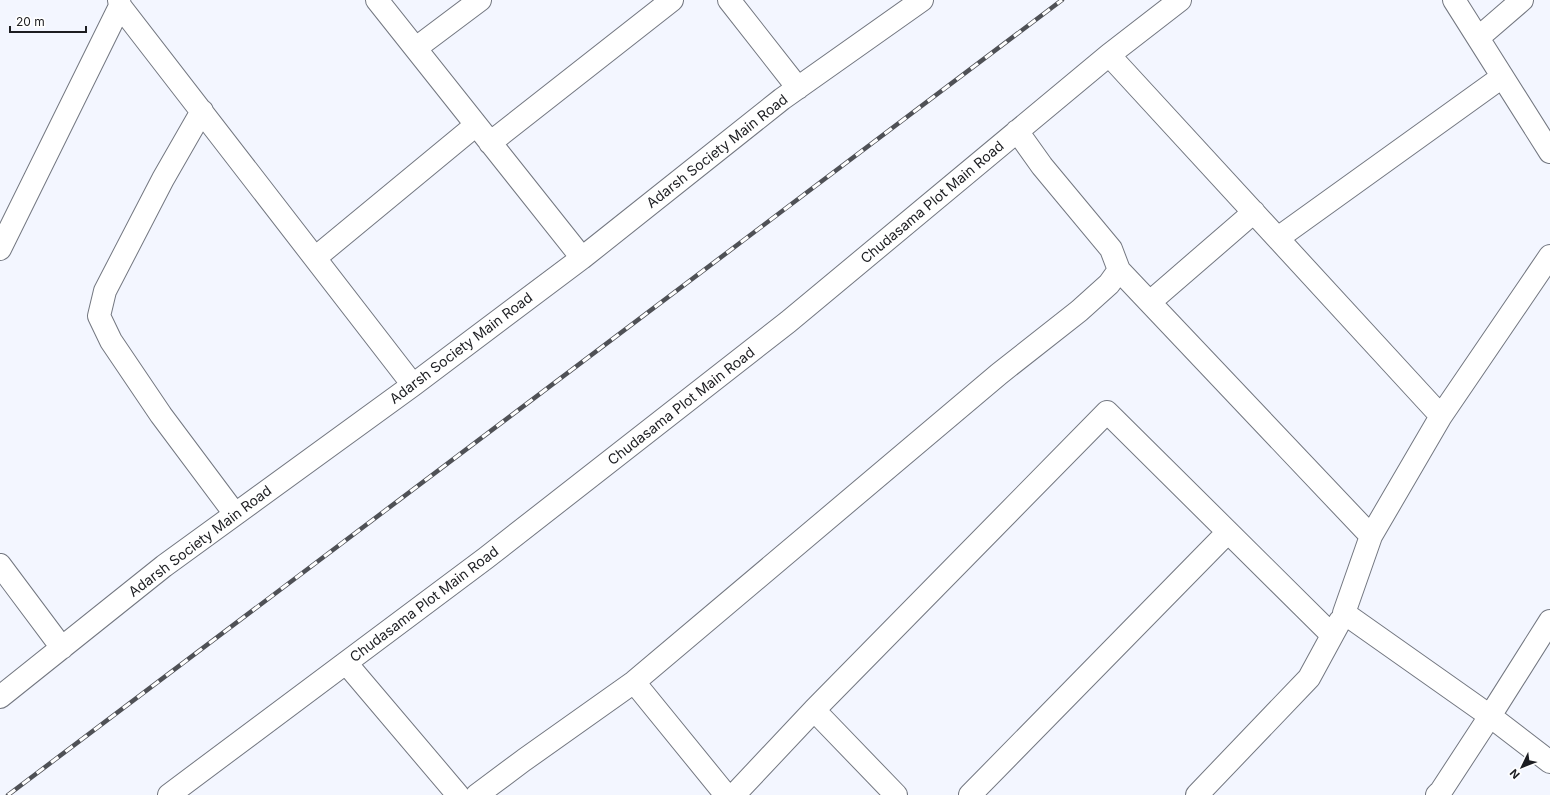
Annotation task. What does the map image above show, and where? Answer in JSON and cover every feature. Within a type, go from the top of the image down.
[{"type":"street","points":[[377,0],[490,143],[521,179],[582,258]]},
{"type":"street","points":[[416,48],[480,0]]},
{"type":"street","points":[[490,143],[672,0]]},
{"type":"street","points":[[730,0],[798,88]]},
{"type":"street","name":"Adarsh Society Main Road","points":[[0,697],[164,566],[413,385],[582,258],[798,88],[922,0]]},
{"type":"street","name":"Chudasama Plot Main Road","points":[[169,795],[486,558],[788,322],[1109,55],[1180,0]]},
{"type":"street","points":[[1454,0],[1550,152]]},
{"type":"street","points":[[1478,38],[1522,0]]},
{"type":"street","points":[[0,249],[120,3],[413,385]]},
{"type":"street","points":[[1109,55],[1441,416]]},
{"type":"street","points":[[1278,238],[1502,76]]},
{"type":"street","points":[[202,111],[162,179],[105,291],[99,316],[111,341],[161,415],[235,514]]},
{"type":"street","points":[[315,258],[476,125]]},
{"type":"street","points":[[1017,131],[1042,166],[1111,249],[1119,270],[1371,536]]},
{"type":"street","points":[[1150,302],[1254,212]]},
{"type":"street","points":[[1197,795],[1309,678],[1344,613],[1371,536],[1441,416],[1547,267]]},
{"type":"street","points":[[477,795],[634,682],[999,374],[1079,310],[1108,284],[1119,270]]},
{"type":"street","points":[[734,795],[814,710],[1108,412],[1332,635]]},
{"type":"street","points":[[970,795],[1228,532]]},
{"type":"street","points":[[0,565],[62,648]]},
{"type":"street","points":[[1344,613],[1490,716],[1550,762]]},
{"type":"street","points":[[1437,795],[1490,716],[1550,621]]},
{"type":"street","points":[[346,663],[458,795]]},
{"type":"street","points":[[634,682],[726,795]]},
{"type":"street","points":[[814,710],[896,795]]},
{"type":"railway","points":[[8,795],[1062,0]]}]
